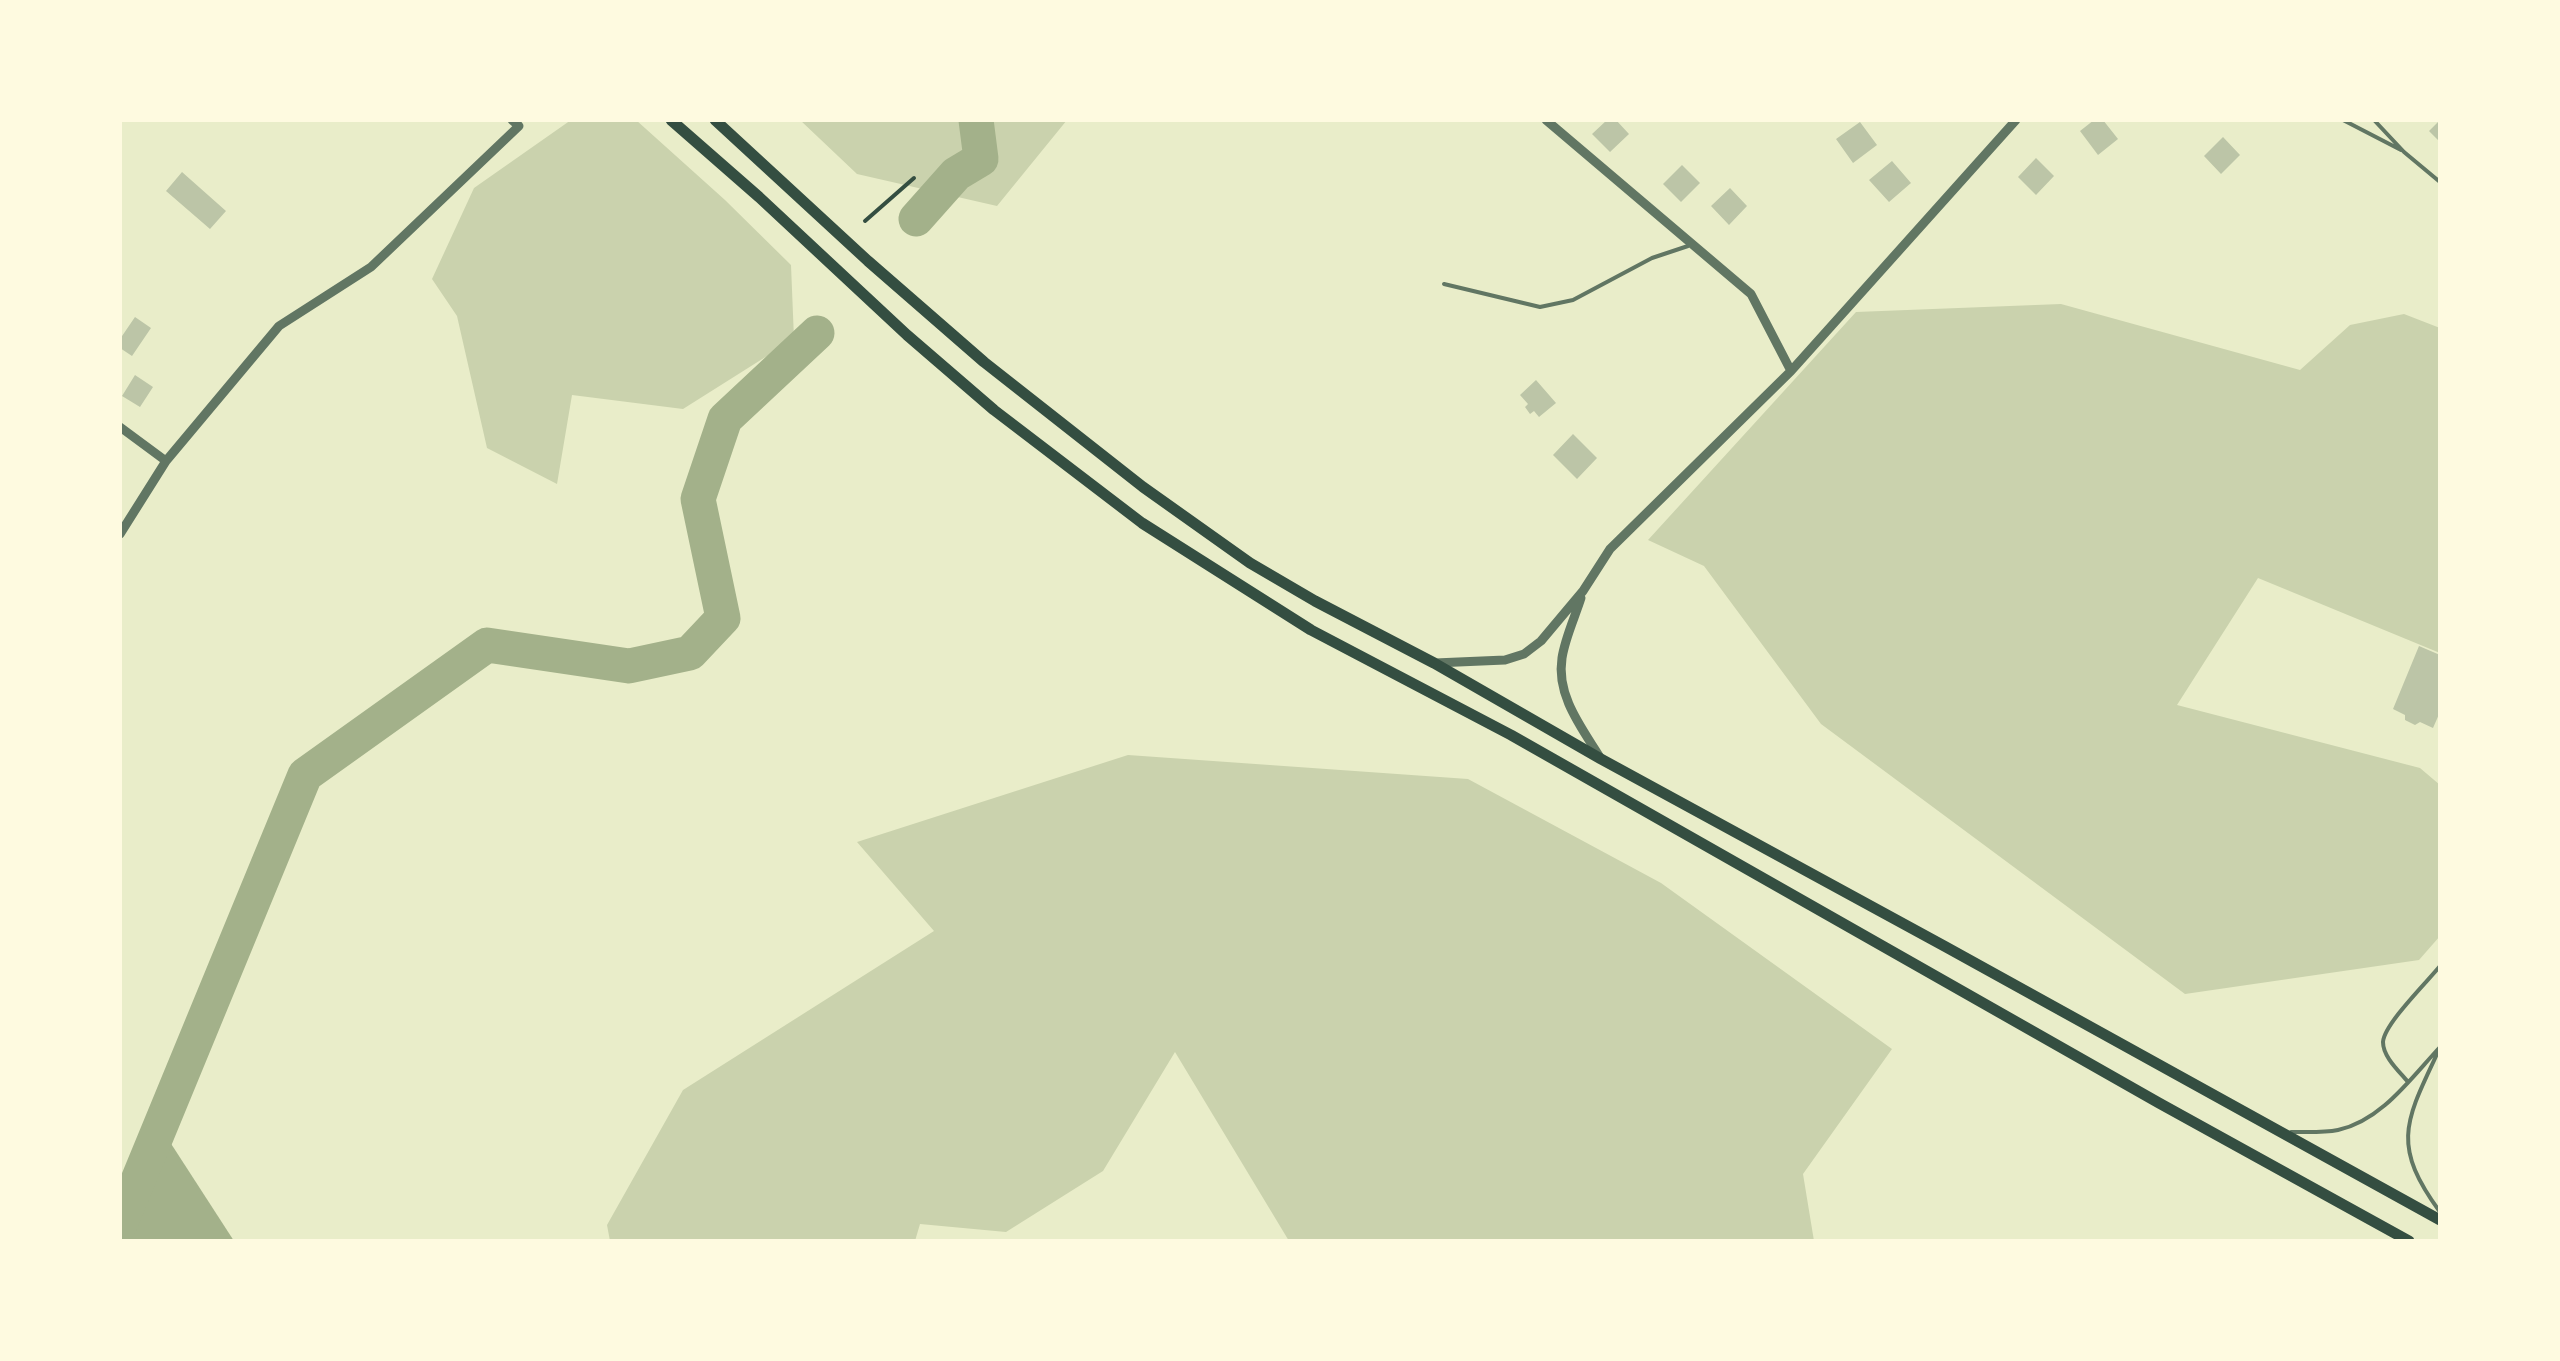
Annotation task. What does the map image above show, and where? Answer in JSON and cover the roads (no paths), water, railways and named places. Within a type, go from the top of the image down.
[{"type":"main road","points":[[670,120],[994,410],[1142,523],[1312,630],[1511,735],[2408,1241]]},
{"type":"main road","points":[[716,120],[984,362],[1143,487],[1250,563],[2440,1220]]},
{"type":"street","points":[[1546,120],[1751,294],[1792,371]]},
{"type":"street","points":[[1434,662],[1505,660],[1524,654],[1542,641],[1610,549],[1792,371],[2016,120]]},
{"type":"street","points":[[120,534],[166,461],[279,326],[371,267],[515,123]]},
{"type":"street","points":[[120,428],[166,461]]},
{"type":"street","points":[[1583,590],[1562,658],[1562,681],[1569,707],[1601,758]]},
{"type":"lane","points":[[2343,120],[2404,152]]},
{"type":"lane","points":[[2374,120],[2440,182]]},
{"type":"lane","points":[[1444,284],[1540,307],[1574,300],[1652,258],[1692,245]]},
{"type":"lane","points":[[2408,1082],[2389,1059],[2383,1043],[2388,1027],[2440,967]]},
{"type":"lane","points":[[2280,1132],[2342,1129],[2368,1117],[2389,1102],[2440,1048]]},
{"type":"lane","points":[[2440,1048],[2416,1099],[2407,1137],[2410,1162],[2440,1212]]},
{"type":"waterway","points":[[916,219],[956,174],[981,159],[976,120]]},
{"type":"waterway","points":[[120,1224],[305,775],[487,645],[629,666],[690,653],[723,618],[698,499],[725,419],[817,333]]}]
